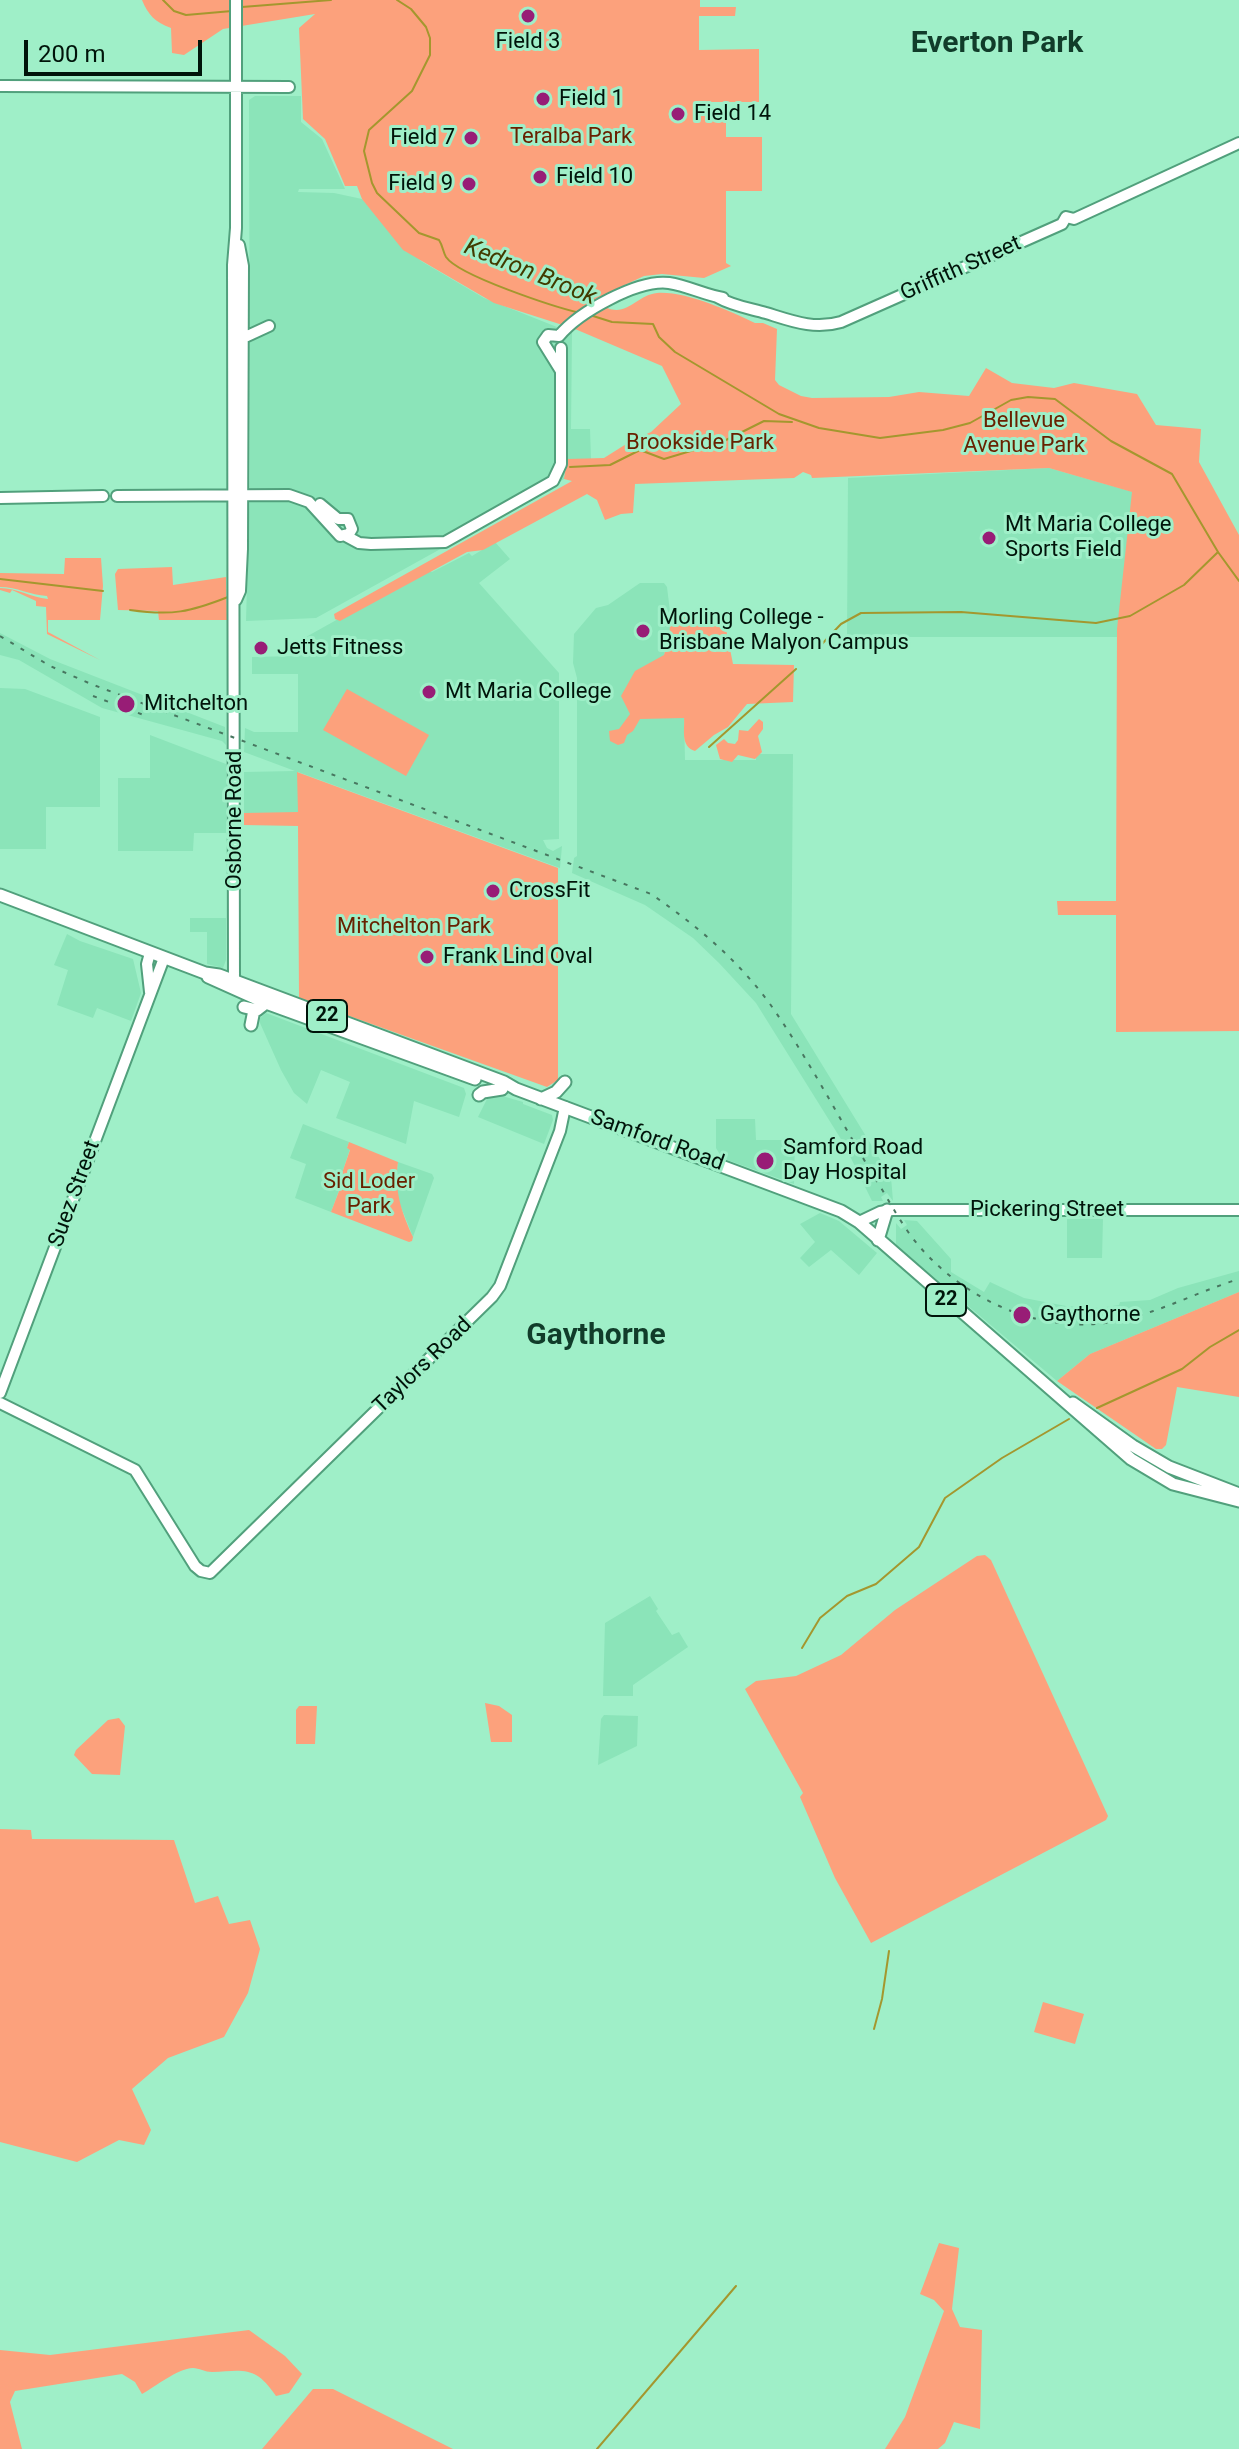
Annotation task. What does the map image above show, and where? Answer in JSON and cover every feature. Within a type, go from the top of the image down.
[{"type":"main road","name":"Samford Road","points":[[0,895],[205,973],[210,979],[504,1082],[541,1099],[829,1206],[859,1222],[1062,1398],[1169,1467],[1239,1494]]},
{"type":"main road","name":"Samford Road","points":[[234,986],[266,1003],[502,1089],[516,1089]]},
{"type":"main road","points":[[251,1025],[249,1009],[266,1003]]},
{"type":"main road","points":[[541,1099],[556,1092],[565,1082]]},
{"type":"main road","points":[[479,1095],[502,1089]]},
{"type":"main road","points":[[878,1240],[887,1210]]},
{"type":"main road","name":"Samford Road","points":[[1062,1398],[1074,1412],[1149,1472],[1195,1492],[1239,1501]]},
{"type":"street","name":"Osborne Road","points":[[236,0],[236,228],[233,265],[239,493]]},
{"type":"street","points":[[0,86],[289,87]]},
{"type":"street","name":"Griffith Street","points":[[349,532],[377,542],[444,542],[553,481],[561,464],[561,371],[557,345],[569,326],[636,286],[656,283],[678,285],[732,299],[800,324],[819,326],[841,322],[1062,224],[1071,229],[1075,225],[1074,219],[1239,143]]},
{"type":"street","name":"Osborne Road","points":[[234,986],[236,602],[233,590],[243,338],[243,266],[236,228]]},
{"type":"street","points":[[243,338],[269,326]]},
{"type":"street","points":[[3,495],[103,496],[109,503],[114,502],[117,496],[284,494],[303,498],[335,522],[337,534],[349,532],[348,519],[335,522]]},
{"type":"street","name":"Suez Street","points":[[150,953],[147,964],[150,994]]},
{"type":"street","name":"Suez Street","points":[[0,1393],[164,958]]},
{"type":"street","name":"Taylors Road","points":[[0,1403],[135,1470],[195,1566],[210,1573],[492,1297],[500,1286],[540,1184],[564,1120],[565,1107]]},
{"type":"street","name":"Pickering Street","points":[[859,1222],[887,1210],[1239,1210]]},
{"type":"shaded area","points":[[255,96],[301,96],[301,122],[322,139],[345,189],[299,189],[298,192],[334,193],[362,199],[421,261],[484,298],[572,333],[571,429],[590,429],[591,459],[567,459],[564,479],[554,486],[316,618],[246,621],[250,476],[249,100]]},
{"type":"shaded area","points":[[1049,468],[1133,492],[1117,637],[847,637],[848,478]]},
{"type":"shaded area","name":"Mt Maria College","points":[[495,542],[510,559],[479,583],[559,673],[559,839],[543,840],[547,848],[553,851],[562,846],[560,868],[298,772],[298,813],[244,813],[244,772],[295,771],[244,752],[245,728],[254,732],[298,732],[298,674],[252,674],[252,657],[296,656],[297,642],[426,570],[432,572],[469,553],[472,556]]},
{"type":"shaded area","points":[[640,583],[664,583],[671,620],[646,718],[684,718],[685,760],[756,760],[756,754],[793,754],[791,1014],[891,1177],[893,1201],[887,1193],[881,1197],[883,1201],[872,1201],[844,1144],[756,1003],[719,963],[693,938],[645,905],[572,873],[577,856],[577,678],[573,663],[574,634],[596,608],[608,605]]},
{"type":"shaded area","points":[[0,633],[50,659],[225,727],[226,745],[222,741],[102,708],[19,660],[0,655]]},
{"type":"shaded area","points":[[0,688],[25,689],[100,717],[100,807],[46,807],[46,849],[0,849]]},
{"type":"shaded area","points":[[150,735],[226,764],[226,833],[194,833],[193,851],[118,851],[118,778],[150,778]]},
{"type":"shaded area","points":[[190,918],[226,918],[226,960],[223,968],[207,964],[207,932],[190,932]]},
{"type":"shaded area","points":[[67,934],[133,959],[141,993],[131,1021],[97,1008],[93,1018],[57,1005],[68,970],[54,965]]},
{"type":"shaded area","points":[[266,1013],[464,1088],[466,1094],[459,1117],[414,1101],[406,1144],[336,1118],[350,1082],[321,1070],[307,1104],[294,1093],[281,1070],[260,1023],[260,1018]]},
{"type":"shaded area","points":[[499,1095],[552,1115],[544,1144],[478,1117],[487,1099]]},
{"type":"shaded area","points":[[716,1119],[755,1119],[756,1140],[795,1140],[794,1184],[722,1158],[716,1148]]},
{"type":"shaded area","points":[[303,1124],[349,1142],[347,1148],[350,1149],[341,1176],[344,1177],[331,1212],[295,1198],[306,1164],[290,1158]]},
{"type":"shaded area","points":[[398,1162],[432,1174],[434,1178],[413,1237],[397,1197]]},
{"type":"shaded area","points":[[820,1213],[839,1221],[877,1253],[859,1275],[831,1250],[809,1267],[800,1258],[815,1242],[800,1224]]},
{"type":"shaded area","points":[[1067,1219],[1103,1219],[1102,1258],[1067,1258]]},
{"type":"shaded area","points":[[904,1220],[917,1221],[951,1259],[951,1272],[984,1292],[990,1282],[1024,1298],[1099,1308],[1119,1305],[1120,1302],[1150,1300],[1178,1288],[1239,1271],[1239,1292],[1090,1354],[1057,1381],[896,1245],[896,1223],[901,1229],[907,1225]]},
{"type":"shaded area","points":[[650,1596],[672,1635],[679,1632],[688,1647],[633,1685],[633,1696],[603,1696],[605,1623]]},
{"type":"shaded area","points":[[604,1715],[638,1716],[637,1746],[598,1765],[601,1719]]},
{"type":"green space","points":[[142,0],[700,0],[700,7],[736,7],[735,16],[699,16],[699,50],[759,49],[759,102],[708,102],[708,119],[726,119],[726,137],[762,137],[762,191],[726,191],[726,263],[731,266],[704,278],[662,274],[644,276],[595,299],[613,310],[628,307],[657,293],[681,295],[777,329],[775,380],[801,396],[889,397],[919,392],[969,396],[986,368],[1012,383],[1054,388],[1074,383],[1137,394],[1156,425],[1201,429],[1199,462],[1239,535],[1239,1031],[1116,1032],[1116,915],[1058,915],[1057,901],[1116,901],[1117,629],[1132,492],[1049,468],[812,478],[803,472],[794,478],[635,484],[633,513],[605,520],[597,500],[587,494],[483,550],[467,552],[340,621],[335,619],[334,614],[572,481],[564,479],[567,459],[604,458],[651,432],[681,404],[662,366],[575,329],[494,303],[403,250],[362,199],[357,186],[345,186],[325,139],[303,119],[299,28],[315,14],[223,29],[184,55],[172,53],[171,28],[153,17]]},
{"type":"green space","points":[[65,558],[101,558],[103,586],[100,620],[48,620],[48,632],[100,660],[47,634],[46,607],[36,606],[36,601],[12,590],[10,593],[0,590],[12,589],[48,599],[47,596],[12,588],[0,587],[0,573],[64,574]]},
{"type":"green space","points":[[172,567],[173,585],[226,577],[227,620],[159,620],[158,611],[118,610],[115,574],[118,569]]},
{"type":"green space","points":[[671,614],[723,614],[733,664],[794,665],[793,702],[747,704],[728,727],[695,751],[685,742],[684,718],[640,719],[624,743],[618,745],[610,741],[609,731],[619,729],[630,714],[621,696],[635,671],[664,655]]},
{"type":"green space","points":[[347,689],[429,735],[406,776],[323,730]]},
{"type":"green space","points":[[759,719],[763,722],[758,736],[762,752],[755,759],[738,755],[732,762],[720,759],[716,745],[724,739],[735,744],[739,730],[748,731]]},
{"type":"green space","name":"Mitchelton Park","points":[[297,772],[558,868],[558,1080],[547,1087],[299,998],[298,826],[244,825],[244,813],[298,812]]},
{"type":"green space","name":"Sid Loder Park","points":[[349,1142],[398,1162],[398,1191],[412,1241],[331,1212],[344,1178],[341,1176],[350,1150],[347,1148]]},
{"type":"green space","points":[[1239,1292],[1239,1397],[1177,1387],[1166,1445],[1162,1449],[1156,1449],[1057,1381],[1090,1354]]},
{"type":"green space","points":[[985,1555],[991,1560],[1108,1816],[1106,1820],[871,1943],[835,1878],[800,1797],[803,1793],[745,1689],[756,1681],[796,1676],[841,1655],[895,1610],[977,1556]]},
{"type":"green space","points":[[485,1703],[499,1706],[512,1715],[512,1742],[491,1742]]},
{"type":"green space","points":[[299,1706],[317,1706],[315,1744],[296,1744],[296,1710]]},
{"type":"green space","points":[[119,1718],[125,1726],[120,1775],[92,1774],[74,1755],[76,1750],[108,1720]]},
{"type":"green space","points":[[0,1829],[31,1830],[32,1839],[174,1840],[195,1903],[218,1896],[229,1924],[250,1920],[260,1949],[248,1993],[224,2037],[168,2058],[132,2089],[151,2130],[144,2145],[119,2140],[77,2162],[0,2142]]},
{"type":"green space","points":[[1043,2002],[1084,2014],[1075,2044],[1034,2032]]},
{"type":"green space","points":[[939,2243],[959,2248],[952,2309],[960,2327],[982,2330],[980,2429],[954,2422],[945,2443],[938,2449],[885,2449],[905,2417],[944,2311],[934,2300],[920,2294]]},
{"type":"green space","points":[[249,2330],[285,2356],[302,2374],[289,2393],[276,2396],[262,2379],[249,2372],[209,2372],[193,2368],[142,2394],[135,2382],[122,2374],[15,2391],[10,2402],[22,2449],[0,2449],[0,2350],[50,2355]]},
{"type":"green space","points":[[313,2389],[333,2389],[453,2449],[262,2449]]},
{"type":"waterway","name":"Kedron Brook","points":[[163,0],[174,11],[186,15],[232,11]]},
{"type":"waterway","name":"Kedron Brook","points":[[242,7],[331,0]]},
{"type":"waterway","name":"Kedron Brook","points":[[397,0],[411,9],[426,27],[430,38],[430,55],[412,91],[369,130],[364,151],[377,193],[419,233],[439,240],[446,257],[454,265],[508,290],[580,313]]},
{"type":"waterway","name":"Kedron Brook","points":[[590,315],[612,322],[653,324],[659,337],[675,352],[779,414],[819,428],[880,438],[943,430],[970,423],[1011,400],[1028,397],[1055,399],[1111,441],[1172,474],[1218,552],[1239,581]]},
{"type":"waterway","points":[[570,467],[610,465],[640,450],[664,459],[724,441],[764,421],[792,422]]},
{"type":"waterway","points":[[821,645],[841,624],[861,613],[961,612],[1096,623],[1130,616],[1184,585],[1218,552]]},
{"type":"waterway","points":[[0,579],[103,591]]},
{"type":"waterway","points":[[130,610],[158,613],[180,611],[228,597]]},
{"type":"waterway","points":[[709,747],[796,669]]},
{"type":"waterway","points":[[1097,1408],[1182,1369],[1239,1330]]},
{"type":"waterway","points":[[802,1648],[820,1618],[847,1596],[876,1584],[919,1547],[945,1498],[1002,1458],[1069,1419]]},
{"type":"waterway","points":[[874,2029],[889,1951]]},
{"type":"waterway","points":[[597,2449],[736,2286]]},
{"type":"railway","points":[[0,636],[50,666],[91,684],[651,894],[715,944],[744,972],[770,1004],[900,1220],[919,1246],[955,1280],[998,1306],[1046,1321],[1070,1324],[1114,1322],[1239,1279]]},
{"type":"railway","points":[[93,696],[149,717]]},
{"type":"place","name":"Field 3","points":[[528,16]]},
{"type":"place","name":"Field 1","points":[[543,99]]},
{"type":"place","name":"Field 14","points":[[678,114]]},
{"type":"place","name":"Field 7","points":[[471,138]]},
{"type":"place","name":"Field 10","points":[[540,177]]},
{"type":"place","name":"Field 9","points":[[469,184]]},
{"type":"place","name":"Mt Maria College Sports Field","points":[[989,538]]},
{"type":"place","name":"Morling College - Brisbane Malyon Campus","points":[[643,631]]},
{"type":"place","name":"Jetts Fitness","points":[[261,648]]},
{"type":"place","name":"Mt Maria College","points":[[429,692]]},
{"type":"place","name":"Mitchelton","points":[[126,704]]},
{"type":"place","name":"CrossFit","points":[[493,891]]},
{"type":"place","name":"Frank Lind Oval","points":[[427,957]]},
{"type":"place","name":"Samford Road Day Hospital","points":[[765,1161]]},
{"type":"place","name":"Gaythorne","points":[[1022,1315]]},
{"type":"district","name":"Everton Park","points":[[997,44]]},
{"type":"district","name":"Gaythorne","points":[[596,1336]]},
{"type":"park label","name":"Teralba Park","points":[[571,137]]},
{"type":"park label","name":"Bellevue Avenue Park","points":[[1024,434]]},
{"type":"park label","name":"Brookside Park","points":[[700,443]]}]
